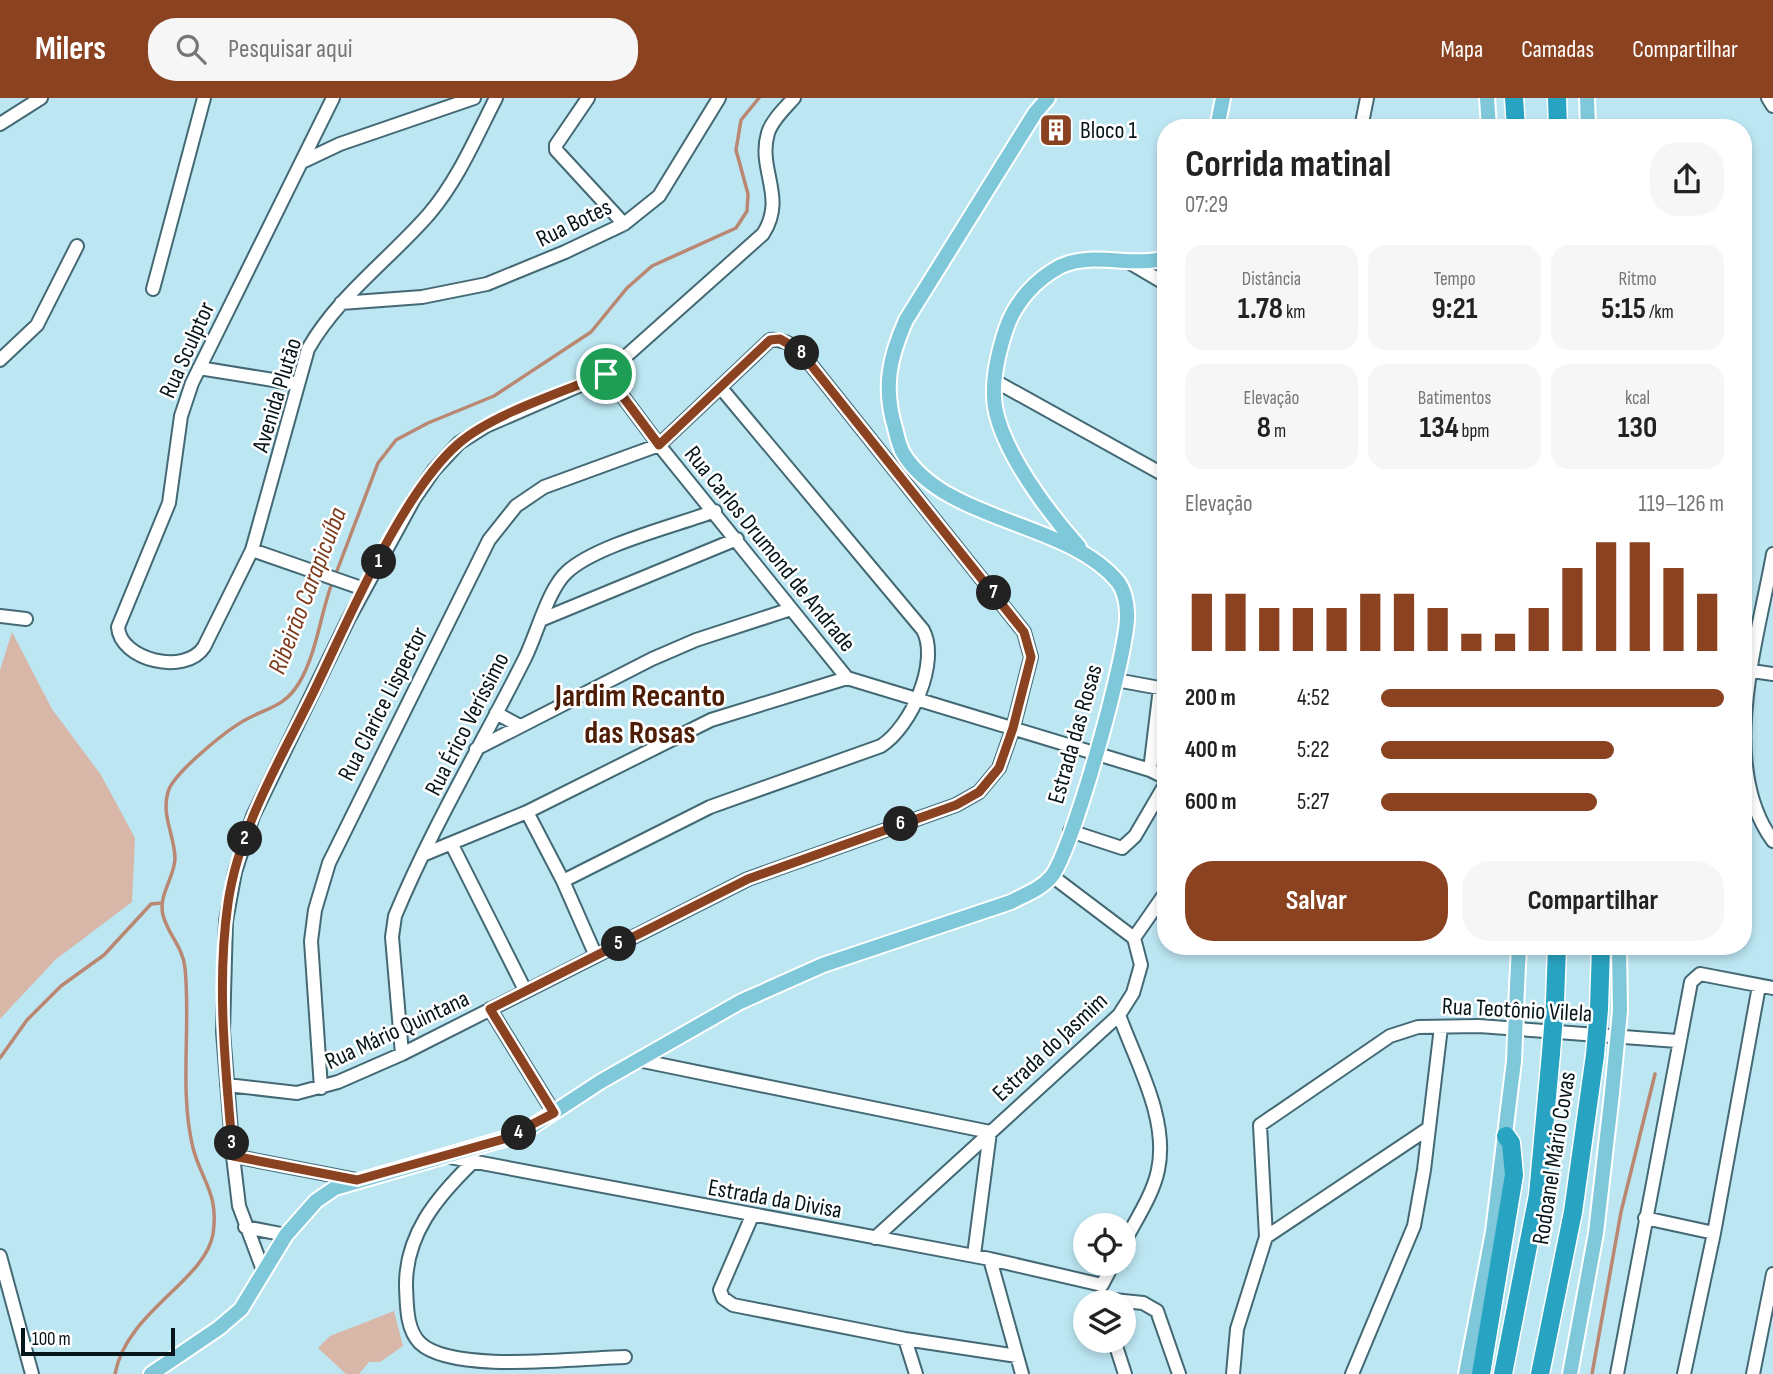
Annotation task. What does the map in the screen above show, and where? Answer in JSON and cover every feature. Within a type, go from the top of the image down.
[{"type":"highway","points":[[1514,98],[1515,119]]},
{"type":"highway","points":[[1557,98],[1558,119]]},
{"type":"highway","name":"Rodoanel Mário Covas","points":[[1503,1374],[1538,1195],[1558,955]]},
{"type":"highway","name":"Rodoanel Mário Covas","points":[[1540,1374],[1573,1212],[1595,1055],[1601,955]]},
{"type":"highway","points":[[1481,1374],[1514,1175],[1511,1143],[1506,1136]]},
{"type":"main road","name":"Estrada das Rosas","points":[[1048,98],[1035,113],[911,311],[897,341],[886,383],[902,452],[922,474],[975,507],[1029,531],[1080,549],[1120,584],[1124,595],[1128,614],[1116,680],[1070,831],[1052,876]]},
{"type":"main road","points":[[1219,119],[1223,98]]},
{"type":"main road","points":[[1487,98],[1488,119]]},
{"type":"main road","points":[[1587,98],[1588,119]]},
{"type":"main road","points":[[1080,549],[1045,505],[1011,448],[998,420],[995,381],[1000,345],[1009,321],[1030,289],[1060,267],[1075,261],[1157,260]]},
{"type":"main road","points":[[151,1374],[219,1328],[241,1309],[286,1236],[316,1201],[335,1188],[440,1155],[504,1139],[554,1113],[638,1060],[740,1002],[823,965],[1010,902],[1035,890],[1052,876]]},
{"type":"main road","points":[[1466,1374],[1491,1244],[1506,1136],[1514,1060],[1519,955]]},
{"type":"main road","points":[[1570,1374],[1596,1233],[1620,1011],[1619,955]]},
{"type":"street","points":[[0,124],[41,98]]},
{"type":"street","points":[[153,289],[204,98]]},
{"type":"street","name":"Rua Sculptor","points":[[149,658],[128,647],[118,635],[118,627],[166,511],[181,416],[199,368],[333,98]]},
{"type":"street","points":[[304,161],[340,144],[473,98],[490,110]]},
{"type":"street","name":"Avenida Plutão","points":[[149,658],[177,664],[198,657],[252,550],[308,349],[318,331],[341,303],[443,197],[496,98]]},
{"type":"street","points":[[589,98],[556,145],[556,150],[624,224]]},
{"type":"street","name":"Rua Botes","points":[[341,303],[422,297],[487,284],[565,253],[624,224],[659,196],[719,98]]},
{"type":"street","points":[[263,1270],[239,1206],[227,1085],[223,960],[228,900],[253,817],[365,589],[414,499],[434,470],[459,443],[486,426],[606,374],[763,234],[774,212],[767,136],[776,118],[794,98]]},
{"type":"street","points":[[1363,119],[1367,98]]},
{"type":"street","points":[[1768,98],[1773,106]]},
{"type":"street","points":[[317,134],[329,142],[340,144]]},
{"type":"street","points":[[0,360],[37,325],[77,246]]},
{"type":"street","points":[[1126,261],[1157,279]]},
{"type":"street","points":[[366,279],[371,289],[388,299]]},
{"type":"street","name":"Rua Mário Quintana","points":[[227,1085],[277,1093],[321,1088],[402,1054],[748,879],[956,805],[992,780],[1013,728],[1031,657],[1024,632],[799,350],[780,339],[770,340],[721,388]]},
{"type":"street","points":[[199,368],[298,384]]},
{"type":"street","name":"Rua Carlos Drumond de Andrade","points":[[606,374],[659,445],[715,511],[847,678],[1157,774]]},
{"type":"street","points":[[995,381],[1157,471]]},
{"type":"street","points":[[563,881],[710,807],[881,746],[901,730],[917,699],[930,654],[923,630],[721,388],[659,445]]},
{"type":"street","name":"Rua Clarice Lispector","points":[[321,1088],[311,941],[315,910],[329,863],[489,540],[516,506],[544,487],[659,445]]},
{"type":"street","name":"Rua Érico Veríssimo","points":[[402,1054],[393,937],[396,916],[476,749],[543,619],[557,585],[576,564],[715,511]]},
{"type":"street","points":[[543,619],[737,539]]},
{"type":"street","points":[[252,550],[365,589]]},
{"type":"street","points":[[1773,554],[1752,671],[1773,674]]},
{"type":"street","points":[[476,749],[652,659],[696,640],[791,609]]},
{"type":"street","points":[[0,616],[26,619]]},
{"type":"street","points":[[425,854],[527,812],[711,720],[847,678]]},
{"type":"street","points":[[1116,680],[1157,687]]},
{"type":"street","points":[[496,713],[520,726]]},
{"type":"street","points":[[1150,770],[1157,747]]},
{"type":"street","points":[[1752,795],[1773,841]]},
{"type":"street","points":[[1070,831],[1122,848],[1135,836],[1157,798]]},
{"type":"street","points":[[527,812],[563,881],[596,956]]},
{"type":"street","points":[[452,845],[525,990]]},
{"type":"street","points":[[1052,876],[1134,938],[1157,905]]},
{"type":"street","name":"Estrada do Jasmim","points":[[875,1238],[1119,1015],[1133,993],[1141,965],[1134,938]]},
{"type":"street","points":[[1617,1374],[1677,1041],[1690,982],[1700,974],[1768,988],[1684,1374]]},
{"type":"street","points":[[490,1009],[554,1113]]},
{"type":"street","points":[[1119,1015],[1160,1132],[1161,1155],[1152,1187],[1136,1220]]},
{"type":"street","name":"Rua Teotônio Vilela","points":[[1233,1374],[1237,1329],[1266,1237],[1260,1125],[1390,1036],[1418,1027],[1479,1026],[1677,1041]]},
{"type":"street","points":[[1352,1374],[1414,1226],[1441,1027]]},
{"type":"street","points":[[638,1060],[990,1132],[974,1255]]},
{"type":"street","points":[[1266,1237],[1429,1128]]},
{"type":"street","name":"Estrada da Divisa","points":[[440,1155],[752,1216],[990,1258],[1102,1285]]},
{"type":"street","points":[[233,1156],[357,1180]]},
{"type":"street","points":[[472,1163],[442,1192],[414,1241],[406,1274],[407,1316],[418,1341],[433,1353],[452,1358],[496,1362],[625,1357]]},
{"type":"street","points":[[752,1216],[720,1290],[723,1298],[733,1305],[905,1339],[1017,1356]]},
{"type":"street","points":[[1645,1218],[1714,1233]]},
{"type":"street","points":[[246,1227],[286,1236]]},
{"type":"street","points":[[0,1256],[32,1374]]},
{"type":"street","points":[[990,1258],[1023,1374]]},
{"type":"street","points":[[1753,1374],[1773,1274]]},
{"type":"street","points":[[1103,1290],[1107,1276]]},
{"type":"street","points":[[1136,1303],[1143,1303],[1157,1311],[1179,1374]]},
{"type":"street","points":[[905,1339],[916,1374]]},
{"type":"street","points":[[1118,1353],[1125,1374]]},
{"type":"shaded area","points":[[12,632],[52,709],[101,775],[135,838],[132,902],[55,960],[0,1019],[0,670]]},
{"type":"shaded area","points":[[394,1311],[403,1346],[380,1362],[369,1362],[359,1374],[346,1374],[318,1348],[330,1336]]},
{"type":"waterway","name":"Ribeirão Carapicuíba","points":[[335,576],[378,463],[396,440],[428,423],[494,396],[591,332],[627,288],[652,266],[736,228],[747,211],[748,194],[736,150],[741,120],[759,98]]},
{"type":"waterway","name":"Ribeirão Carapicuíba","points":[[115,1374],[122,1352],[134,1333],[196,1267],[207,1251],[213,1234],[212,1198],[193,1148],[189,1126],[184,961],[165,922],[162,908],[175,859],[166,809],[168,792],[180,774],[216,740],[240,723],[277,705],[294,691],[310,659],[332,583]]},
{"type":"waterway","points":[[0,1058],[27,1020],[61,986],[104,955],[151,904],[162,903]]},
{"type":"waterway","points":[[1592,1374],[1621,1212],[1655,1074]]},
{"type":"place","name":"Bloco 1","points":[[1056,130]]},
{"type":"district","name":"Jardim Recanto das Rosas","points":[[640,714]]},
{"type":"route","points":[[780,339],[799,350],[1024,632],[1031,648],[1031,657],[1013,728],[999,768],[992,780],[979,792],[956,805],[748,879],[490,1009],[554,1113],[533,1126],[504,1139],[357,1180],[233,1156],[223,1032],[223,960],[228,900],[253,817],[348,620],[414,499],[434,470],[459,443],[486,426],[606,374],[659,445],[770,340],[780,339]]}]
